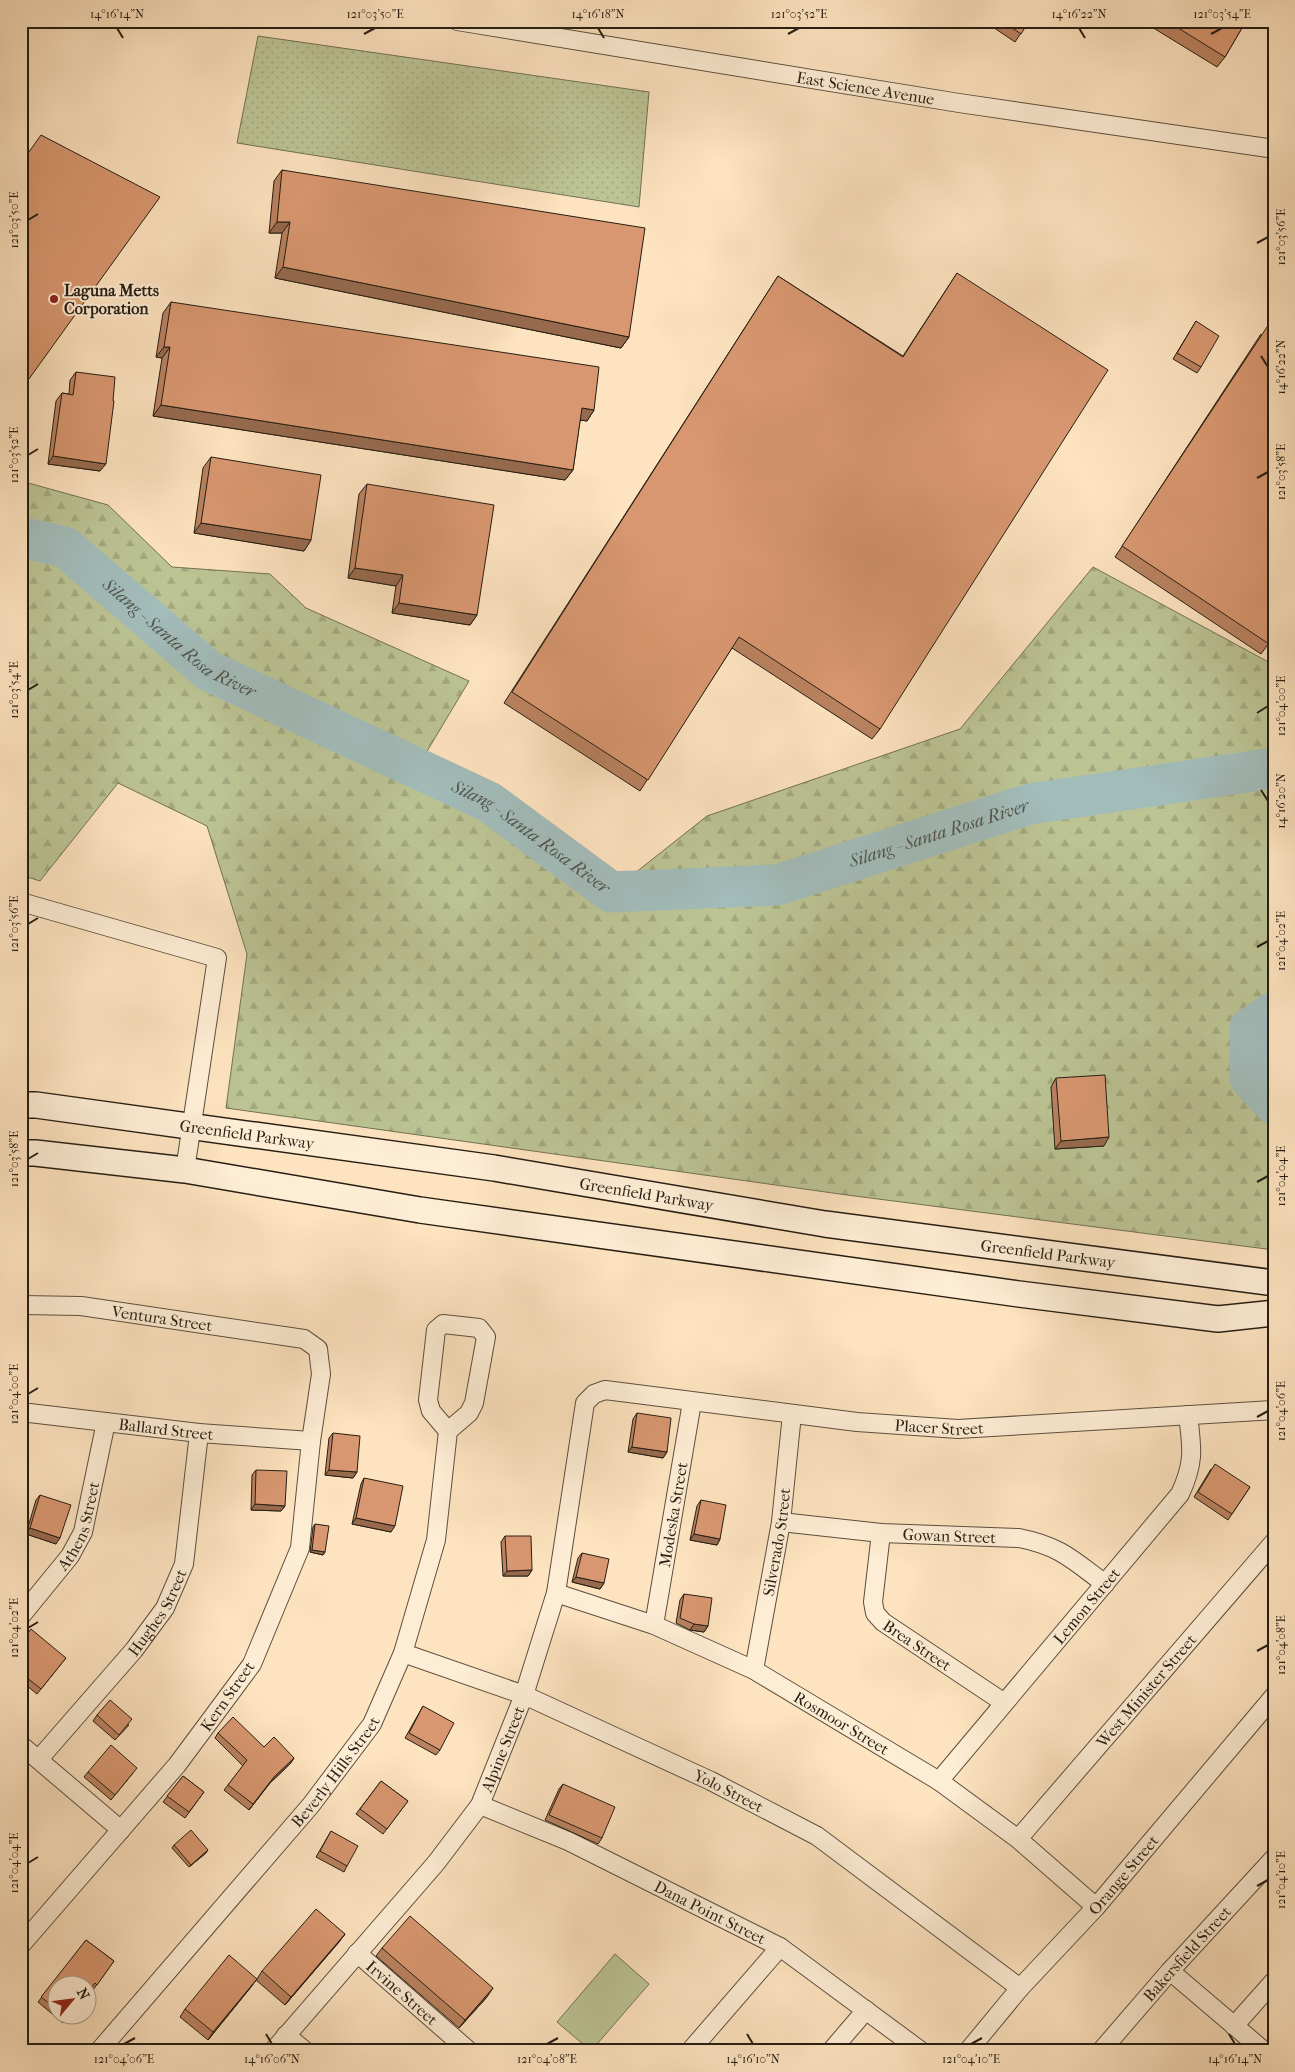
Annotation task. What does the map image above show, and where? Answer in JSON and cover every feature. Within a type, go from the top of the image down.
[{"type":"main road","name":"Greenfield Parkway","points":[[21,1105],[36,1105],[494,1168],[825,1224],[1274,1283]]},
{"type":"main road","points":[[21,1153],[185,1170],[420,1210],[1019,1294],[1218,1318],[1274,1313]]},
{"type":"street","name":"East Science Avenue","points":[[457,21],[959,103],[1274,149]]},
{"type":"street","points":[[21,902],[217,958],[193,1128],[185,1170]]},
{"type":"street","name":"Ventura Street","points":[[21,1305],[82,1306],[304,1339]]},
{"type":"street","points":[[443,1324],[479,1328],[486,1337],[474,1403],[469,1413],[448,1431],[431,1411],[428,1400],[436,1330],[443,1324]]},
{"type":"street","name":"Kern Street","points":[[22,1942],[178,1765],[252,1664],[300,1548],[311,1441],[321,1374],[318,1349],[304,1339]]},
{"type":"street","name":"Placer Street","points":[[605,1390],[857,1422],[958,1429],[1274,1410]]},
{"type":"street","name":"Alpine Street","points":[[274,2051],[436,1863],[480,1805],[524,1695],[556,1593],[585,1403],[594,1394],[605,1390]]},
{"type":"street","name":"Modeska Street","points":[[654,1625],[692,1402]]},
{"type":"street","name":"Ballard Street","points":[[21,1412],[199,1433],[311,1441]]},
{"type":"street","name":"Silverado Street","points":[[754,1670],[781,1522],[792,1414]]},
{"type":"street","name":"Lemon Street","points":[[939,1781],[1003,1702],[1180,1494],[1189,1474],[1192,1448],[1188,1415]]},
{"type":"street","name":"Athens Street","points":[[21,1616],[70,1556],[83,1532],[106,1422]]},
{"type":"street","name":"Beverly Hills Street","points":[[99,2051],[311,1805],[372,1724],[403,1653],[436,1540],[448,1431]]},
{"type":"street","name":"Hughes Street","points":[[39,1759],[134,1650],[166,1608],[184,1564],[199,1433]]},
{"type":"street","name":"Gowan Street","points":[[781,1522],[881,1533],[1019,1538],[1040,1542],[1063,1552],[1105,1584]]},
{"type":"street","name":"Brea Street","points":[[881,1533],[873,1602],[875,1613],[883,1622],[1003,1702]]},
{"type":"street","name":"West Minister Street","points":[[1018,1839],[1274,1542]]},
{"type":"street","name":"Rosmoor Street","points":[[556,1593],[654,1625],[754,1670],[939,1781],[1018,1839],[1096,1907]]},
{"type":"street","name":"Yolo Street","points":[[403,1653],[524,1695],[711,1781],[817,1836],[1020,1988]]},
{"type":"street","name":"Orange Street","points":[[968,2051],[1020,1988],[1096,1907],[1274,1696]]},
{"type":"street","points":[[21,1744],[121,1830]]},
{"type":"street","name":"Dana Point Street","points":[[480,1805],[568,1841],[780,1947],[920,2051]]},
{"type":"street","name":"Bakersfield Street","points":[[1104,2050],[1170,1971],[1274,1858]]},
{"type":"street","points":[[690,2051],[780,1947]]},
{"type":"street","name":"Irvine Street","points":[[358,1953],[469,2051]]},
{"type":"street","points":[[1170,1971],[1264,2051]]},
{"type":"street","points":[[1234,2026],[1274,1981]]},
{"type":"street","points":[[831,2051],[866,2010]]},
{"type":"street","points":[[286,2035],[305,2051]]},
{"type":"green space","points":[[258,36],[649,92],[639,207],[237,143]]},
{"type":"green space","points":[[21,481],[108,505],[172,567],[270,574],[306,608],[469,681],[417,768],[489,802],[611,892],[707,816],[960,729],[1093,567],[1274,665],[1274,1250],[847,1195],[226,1108],[247,954],[207,826],[118,783],[40,881],[21,875]]},
{"type":"green space","points":[[615,1954],[649,1984],[591,2051],[557,2022]]},
{"type":"building","points":[[1002,21],[1029,21],[1021,34]]},
{"type":"building","points":[[1167,21],[1246,21],[1225,57]]},
{"type":"building","name":"Laguna Metts Corporation","points":[[41,135],[160,197],[21,390],[21,163]]},
{"type":"building","points":[[282,170],[645,228],[629,337],[283,267],[290,222],[277,222]]},
{"type":"building","points":[[957,273],[1108,370],[880,729],[739,637],[648,780],[512,692],[778,276],[903,357]]},
{"type":"building","points":[[171,302],[599,367],[594,410],[582,408],[573,470],[161,405],[170,347],[164,347]]},
{"type":"building","points":[[1196,321],[1219,336],[1201,367],[1177,353]]},
{"type":"building","points":[[1269,324],[1274,327],[1274,636],[1269,644],[1122,546]]},
{"type":"building","points":[[76,372],[115,377],[106,464],[53,456],[62,393],[73,395]]},
{"type":"building","points":[[211,457],[321,475],[311,540],[201,523]]},
{"type":"building","points":[[367,484],[494,505],[477,615],[399,603],[403,575],[355,568]]},
{"type":"building","points":[[1105,1075],[1109,1137],[1061,1141],[1056,1078]]},
{"type":"building","points":[[637,1413],[671,1418],[667,1452],[632,1447]]},
{"type":"building","points":[[333,1433],[360,1436],[357,1472],[329,1470]]},
{"type":"building","points":[[1215,1464],[1250,1487],[1232,1514],[1198,1492]]},
{"type":"building","points":[[256,1470],[287,1471],[285,1506],[255,1504]]},
{"type":"building","points":[[364,1478],[403,1486],[395,1526],[356,1518]]},
{"type":"building","points":[[40,1495],[71,1505],[60,1538],[30,1528]]},
{"type":"building","points":[[701,1500],[726,1505],[720,1539],[694,1534]]},
{"type":"building","points":[[315,1524],[329,1526],[325,1552],[312,1550]]},
{"type":"building","points":[[505,1536],[531,1536],[532,1570],[507,1571]]},
{"type":"building","points":[[582,1553],[609,1559],[604,1583],[576,1577]]},
{"type":"building","points":[[684,1594],[712,1598],[708,1626],[694,1624],[680,1618]]},
{"type":"building","points":[[31,1629],[66,1658],[41,1689],[21,1673],[21,1642]]},
{"type":"building","points":[[110,1700],[132,1719],[119,1735],[97,1715]]},
{"type":"building","points":[[423,1706],[454,1723],[440,1750],[409,1733]]},
{"type":"building","points":[[233,1717],[264,1747],[274,1737],[294,1758],[274,1777],[253,1804],[228,1785],[247,1760],[218,1733]]},
{"type":"building","points":[[111,1745],[137,1768],[115,1795],[88,1772]]},
{"type":"building","points":[[183,1776],[204,1792],[189,1812],[167,1796]]},
{"type":"building","points":[[381,1781],[408,1801],[387,1829],[360,1809]]},
{"type":"building","points":[[563,1784],[615,1807],[602,1838],[549,1815]]},
{"type":"building","points":[[191,1830],[208,1850],[191,1865],[174,1845]]},
{"type":"building","points":[[331,1831],[358,1846],[347,1866],[320,1851]]},
{"type":"building","points":[[316,1909],[345,1934],[291,1997],[262,1971]]},
{"type":"building","points":[[410,1916],[493,1988],[465,2020],[382,1948]]},
{"type":"building","points":[[86,1940],[114,1961],[98,1984],[98,1974],[59,1974]]},
{"type":"building","points":[[229,1955],[257,1979],[213,2032],[185,2009]]},
{"type":"building","points":[[48,1988],[48,2002],[41,1997]]},
{"type":"waterway","name":"Silang - Santa Rosa River","points":[[21,537],[65,547],[209,671],[489,802],[611,892],[777,885],[1030,804],[1274,768]]},
{"type":"waterway","name":"Silang - Santa Rosa River","points":[[1274,1012],[1250,1028],[1250,1078],[1274,1104]]},
{"type":"place","name":"Laguna Metts Corporation","points":[[54,299]]}]
